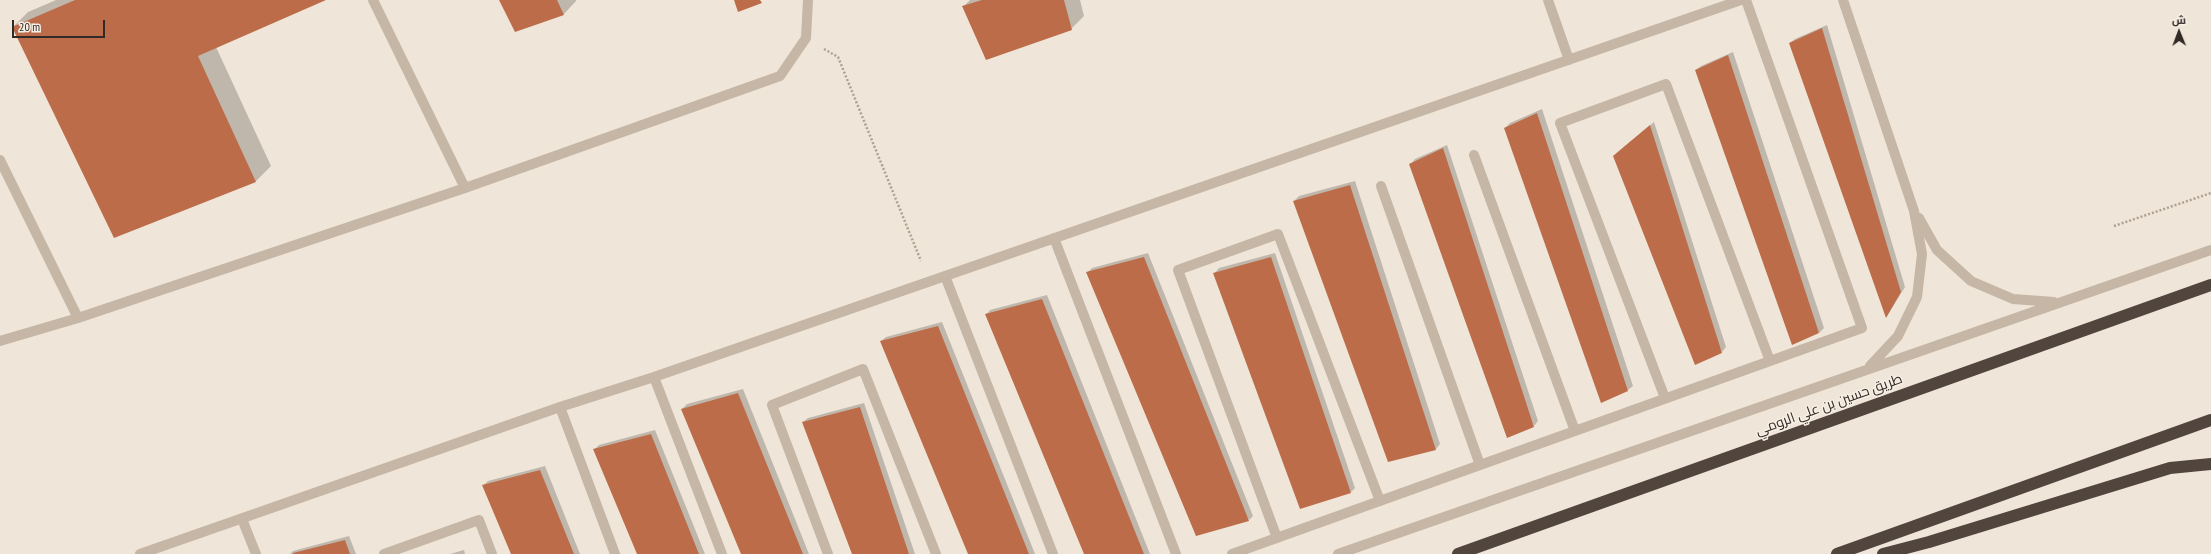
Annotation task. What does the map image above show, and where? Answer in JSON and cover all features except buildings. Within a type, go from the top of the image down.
[{"type":"highway","name":"طريق حسين بن علي الرومي","points":[[1458,554],[2211,285]]},
{"type":"highway","points":[[1837,554],[2211,420]]},
{"type":"highway","points":[[1883,554],[1929,542],[2170,468],[2211,464]]},
{"type":"lane","points":[[373,0],[465,188]]},
{"type":"lane","points":[[0,341],[78,318],[465,188],[780,76],[806,38],[808,0]]},
{"type":"lane","points":[[1548,0],[1569,60]]},
{"type":"lane","points":[[140,554],[560,407],[654,377],[1742,0]]},
{"type":"lane","points":[[1232,554],[1862,328],[1746,0]]},
{"type":"lane","points":[[1843,0],[1914,211],[1922,254],[1917,297],[1898,336],[1868,368]]},
{"type":"lane","points":[[1665,398],[1560,123],[1666,84],[1770,361]]},
{"type":"lane","points":[[1474,155],[1575,431]]},
{"type":"lane","points":[[0,160],[78,318]]},
{"type":"lane","points":[[1381,186],[1480,465]]},
{"type":"lane","points":[[1914,211],[1937,250],[1970,281],[2013,298],[2058,302]]},
{"type":"lane","points":[[1277,538],[1178,270],[1278,234],[1380,501]]},
{"type":"lane","points":[[1054,238],[1176,554]]},
{"type":"lane","points":[[1338,554],[1868,368],[2211,250]]},
{"type":"lane","points":[[945,276],[1053,554]]},
{"type":"lane","points":[[828,554],[772,405],[864,369],[936,554]]},
{"type":"lane","points":[[654,377],[722,554]]},
{"type":"lane","points":[[560,407],[615,554]]},
{"type":"lane","points":[[242,519],[256,554]]},
{"type":"lane","points":[[384,554],[480,520],[492,554]]},
{"type":"path","points":[[806,38],[838,57],[929,282]]},
{"type":"path","points":[[2114,226],[2211,193]]}]
